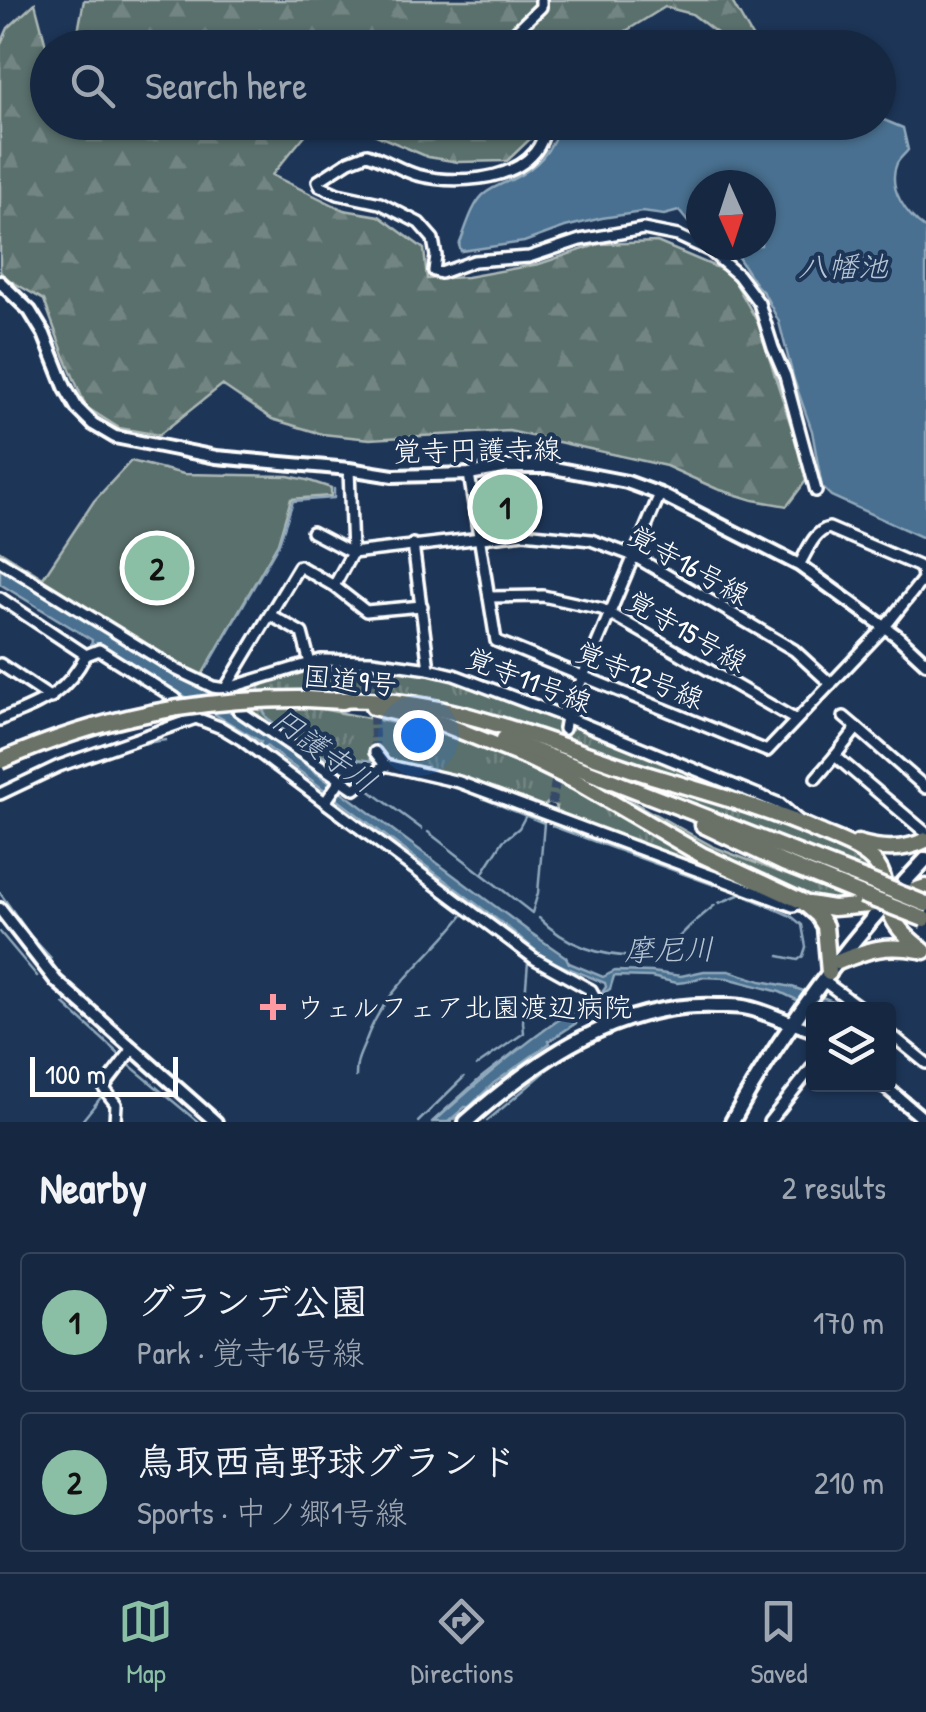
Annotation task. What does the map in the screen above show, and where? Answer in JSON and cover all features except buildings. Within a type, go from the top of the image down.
[{"type":"highway","name":"国道9号","points":[[0,761],[82,729],[148,712],[228,700],[334,700],[410,711],[448,720],[575,766],[758,852],[864,888],[925,914]]},
{"type":"highway","points":[[334,700],[401,702],[474,717],[807,827],[883,848],[905,847],[926,836]]},
{"type":"highway","points":[[334,700],[425,718],[496,744],[575,781],[716,862],[803,902],[838,908],[870,905],[926,887]]},
{"type":"highway","points":[[807,827],[870,858],[884,878],[894,921],[925,951]]},
{"type":"highway","points":[[803,902],[825,926],[826,976],[878,947],[925,951]]},
{"type":"main road","points":[[732,1122],[791,1024],[826,976],[926,859]]},
{"type":"main road","points":[[466,1122],[552,1054],[608,1020],[703,1005],[746,1007],[791,1024]]},
{"type":"street","points":[[517,30],[541,7],[540,0]]},
{"type":"street","points":[[540,140],[526,160],[475,180],[418,175],[367,154],[348,161],[318,181],[320,186],[338,194],[380,203],[418,223],[433,239],[434,271],[441,274],[474,261],[529,257],[580,240],[643,228],[678,236],[710,251],[738,275],[764,315],[816,491]]},
{"type":"street","name":"覚寺円護寺線","points":[[0,282],[30,311],[44,334],[64,387],[78,408],[93,424],[115,437],[216,457],[394,476],[550,467],[627,482],[660,494],[799,564],[926,664]]},
{"type":"street","points":[[334,586],[352,553],[350,470]]},
{"type":"street","name":"覚寺12号線","points":[[469,474],[496,641],[767,751],[884,628],[923,579],[918,566],[829,528],[818,534],[799,564]]},
{"type":"street","points":[[564,729],[660,494]]},
{"type":"street","points":[[312,532],[352,553]]},
{"type":"street","name":"覚寺16号線","points":[[352,553],[524,533],[591,540],[634,556],[794,650],[831,684]]},
{"type":"street","points":[[414,544],[429,669]]},
{"type":"street","points":[[0,561],[177,670],[225,689],[238,710],[355,789],[385,766]]},
{"type":"street","points":[[225,689],[299,566],[366,611],[422,606]]},
{"type":"street","name":"覚寺15号線","points":[[489,597],[543,596],[602,609],[796,720]]},
{"type":"street","points":[[0,615],[4,600],[86,655]]},
{"type":"street","points":[[270,614],[302,633],[310,663]]},
{"type":"street","points":[[0,720],[51,698],[68,682],[86,655],[99,650],[176,698],[196,718],[242,740],[534,959],[583,985],[594,993],[608,1020]]},
{"type":"street","name":"覚寺11号線","points":[[225,689],[321,660],[429,669],[566,718],[780,804],[807,827]]},
{"type":"street","points":[[372,662],[372,674]]},
{"type":"street","points":[[0,664],[51,698]]},
{"type":"street","points":[[0,794],[59,766],[196,718]]},
{"type":"street","points":[[844,718],[926,788]]},
{"type":"street","points":[[816,778],[857,728]]},
{"type":"street","points":[[375,752],[385,766],[459,782],[793,906],[803,902]]},
{"type":"street","points":[[835,756],[926,836]]},
{"type":"street","points":[[326,802],[341,779]]},
{"type":"street","points":[[549,817],[552,804]]},
{"type":"street","points":[[0,910],[56,981],[216,1122]]},
{"type":"street","points":[[826,976],[854,1002]]},
{"type":"street","points":[[791,1024],[806,1029]]},
{"type":"street","points":[[896,1039],[926,1063]]},
{"type":"street","points":[[116,1122],[116,1104],[105,1090],[106,1084],[132,1050]]},
{"type":"street","points":[[785,1122],[772,1118],[806,1075]]},
{"type":"street","points":[[892,1092],[926,1120]]},
{"type":"green space","points":[[84,0],[731,0],[748,30],[713,30],[692,14],[665,7],[627,30],[78,30]]},
{"type":"green space","points":[[35,3],[42,30],[30,30],[30,140],[301,140],[272,175],[344,210],[379,216],[424,249],[427,279],[467,277],[539,264],[599,244],[657,242],[686,254],[686,260],[699,260],[730,273],[758,323],[808,478],[787,506],[717,489],[666,466],[509,431],[370,439],[322,434],[272,419],[222,385],[159,435],[119,428],[86,407],[44,300],[0,271],[0,46],[8,28]]},
{"type":"green space","points":[[388,140],[529,140],[507,161],[458,162],[428,157]]},
{"type":"green space","points":[[131,461],[184,474],[288,476],[331,488],[331,496],[291,499],[278,543],[202,675],[158,655],[0,557],[0,551],[43,578],[94,501]]},
{"type":"green space","points":[[526,479],[527,528],[492,528],[485,522],[481,493],[494,481]]},
{"type":"green space","points":[[327,664],[359,666],[365,669],[366,676],[373,677],[376,670],[385,668],[449,678],[555,716],[568,733],[580,727],[779,805],[790,814],[427,701],[354,693],[233,693]]},
{"type":"green space","points":[[306,706],[415,727],[533,766],[763,890],[558,816],[556,805],[549,802],[539,810],[443,773],[388,760],[379,749],[371,749],[371,757],[376,761],[314,757],[246,708]]},
{"type":"green space","points":[[606,768],[798,828],[852,853],[877,877],[617,775]]},
{"type":"green space","points":[[582,778],[714,847],[858,902],[818,902],[729,864]]},
{"type":"water","name":"八幡池","points":[[896,125],[903,128],[908,150],[894,172],[896,191],[912,217],[926,229],[926,539],[831,496],[822,487],[812,431],[779,322],[740,260],[776,260],[776,170],[686,170],[686,220],[679,211],[664,215],[642,212],[565,227],[524,242],[461,251],[459,245],[483,195],[521,175],[554,140],[896,140]]},
{"type":"water","points":[[0,567],[209,693],[569,963],[603,977],[615,971],[681,976],[729,971],[836,1002],[806,1004],[780,992],[727,978],[702,977],[677,983],[651,977],[614,976],[610,989],[599,996],[599,1008],[549,1041],[448,1122],[434,1122],[515,1052],[603,991],[605,983],[540,954],[266,746],[259,746],[261,742],[101,646],[91,645],[92,640],[0,584]]},
{"type":"waterway","points":[[207,668],[279,543],[293,501],[334,498],[334,489]]},
{"type":"waterway","points":[[259,684],[259,692]]},
{"type":"waterway","name":"円護寺川","points":[[262,708],[267,718],[319,755],[374,761]]},
{"type":"waterway","points":[[0,800],[102,755],[166,740]]},
{"type":"waterway","name":"円護寺川","points":[[333,767],[357,782]]},
{"type":"waterway","name":"円護寺川","points":[[387,772],[457,788],[544,823],[538,893],[532,913],[428,832]]},
{"type":"waterway","name":"円護寺川","points":[[365,787],[422,829]]},
{"type":"waterway","points":[[322,808],[459,911]]},
{"type":"waterway","points":[[482,874],[503,841],[519,828],[525,817]]},
{"type":"waterway","points":[[552,826],[714,885]]},
{"type":"waterway","points":[[0,893],[51,958]]},
{"type":"waterway","points":[[719,903],[741,894],[791,916],[802,925],[806,947],[803,956],[798,960],[779,956]]},
{"type":"waterway","name":"摩尼川","points":[[663,953],[715,905]]},
{"type":"waterway","points":[[466,914],[527,962]]},
{"type":"waterway","points":[[356,1077],[360,1054],[384,1005],[463,915]]},
{"type":"waterway","name":"摩尼川","points":[[539,918],[588,949],[646,957]]},
{"type":"waterway","points":[[0,932],[37,976]]},
{"type":"waterway","points":[[476,1066],[524,1033],[528,962]]},
{"type":"waterway","points":[[64,1004],[122,1057]]},
{"type":"waterway","points":[[432,1122],[522,1046]]},
{"type":"waterway","points":[[127,1063],[198,1122]]},
{"type":"waterway","points":[[487,1121],[545,1072]]},
{"type":"waterway","points":[[418,1122],[464,1077]]},
{"type":"waterway","points":[[785,1113],[805,1086]]},
{"type":"waterway","points":[[81,1122],[102,1096]]},
{"type":"waterway","points":[[450,1122],[461,1113]]},
{"type":"tunnel","points":[[372,675],[375,752]]},
{"type":"tunnel","points":[[552,804],[557,772]]},
{"type":"place","name":"グランデ公園","points":[[505,507]]},
{"type":"place","name":"鳥取西高野球グランド","points":[[157,568]]},
{"type":"place","name":"ウェルフェア北園渡辺病院","points":[[273,1007]]}]
